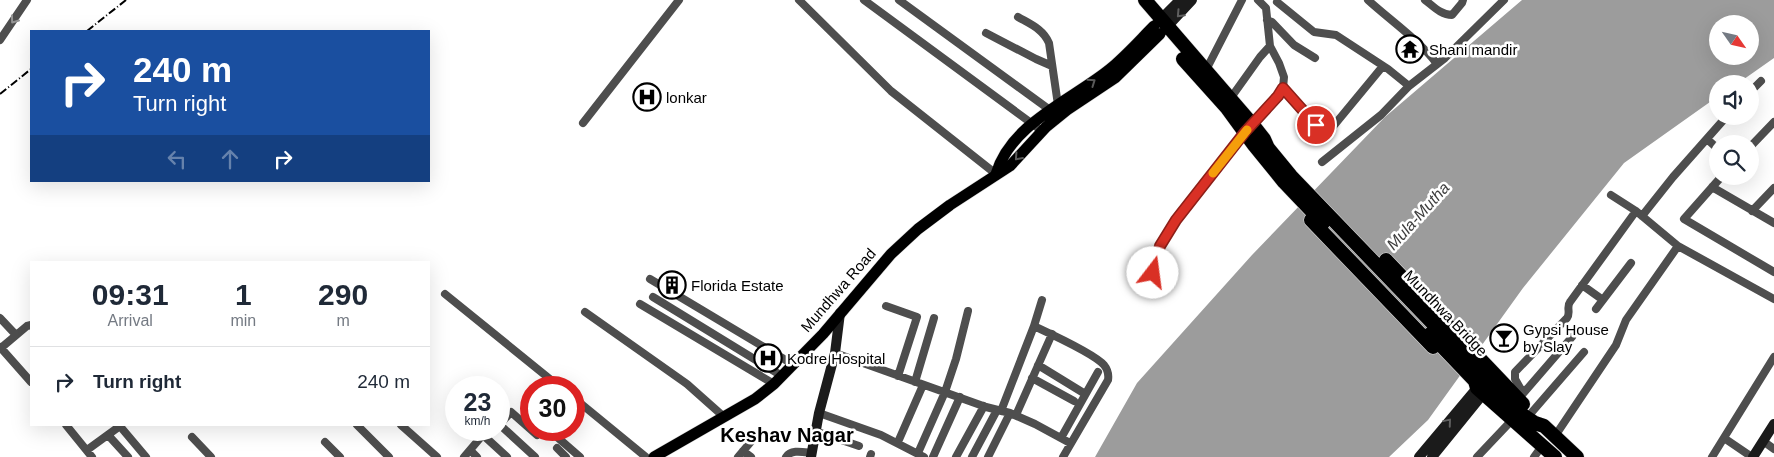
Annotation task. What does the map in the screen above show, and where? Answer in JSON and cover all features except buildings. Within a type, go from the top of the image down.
[{"type":"highway","points":[[1134,0],[1206,70],[1230,98],[1259,142],[1268,148],[1289,179],[1463,374],[1470,386],[1489,388],[1520,396],[1532,412],[1539,417],[1544,426],[1576,457]]},
{"type":"highway","points":[[1145,0],[1160,27],[1227,108],[1249,128]]},
{"type":"highway","name":"Mundhwa Bridge","points":[[1289,179],[1489,388]]},
{"type":"highway","points":[[1489,388],[1538,452],[1555,457]]},
{"type":"highway","points":[[1489,388],[1517,411],[1535,423],[1544,426]]},
{"type":"main road","name":"Mundhwa Road","points":[[996,174],[1000,161],[1032,124],[1110,69],[1160,27]]},
{"type":"main road","name":"Mundhwa Road","points":[[654,457],[755,399],[778,380],[794,365],[872,276],[918,229],[950,205],[1010,166],[1042,131],[1067,110],[1114,78],[1160,27]]},
{"type":"street","points":[[0,40],[27,0]]},
{"type":"street","points":[[583,123],[679,0]]},
{"type":"street","points":[[799,0],[891,91],[996,174]]},
{"type":"street","points":[[864,0],[1042,131]]},
{"type":"street","points":[[899,0],[1054,107]]},
{"type":"street","name":"Mundhwa Road","points":[[1160,27],[1180,0]]},
{"type":"street","points":[[1160,27],[1192,0]]},
{"type":"street","points":[[1206,70],[1242,0]]},
{"type":"street","points":[[1148,286],[1160,246],[1176,220],[1283,88],[1284,77],[1270,46],[1266,8],[1258,0]]},
{"type":"street","points":[[1363,0],[1368,0],[1395,25],[1425,48],[1438,64]]},
{"type":"street","points":[[1425,0],[1440,12],[1452,15],[1462,3],[1462,0]]},
{"type":"street","points":[[1322,162],[1381,115],[1409,86],[1438,64],[1504,0]]},
{"type":"street","points":[[1266,8],[1279,1],[1314,32],[1336,35],[1383,66],[1409,86]]},
{"type":"street","points":[[1018,17],[1046,36],[1052,66],[1054,107]]},
{"type":"street","points":[[1267,20],[1272,22],[1294,44],[1315,58]]},
{"type":"street","points":[[986,33],[1036,60],[1052,66]]},
{"type":"street","points":[[1230,98],[1270,46]]},
{"type":"street","points":[[1283,88],[1326,135],[1383,66]]},
{"type":"street","points":[[1759,138],[1774,122]]},
{"type":"street","points":[[1520,396],[1515,372],[1567,318],[1569,314],[1568,304],[1639,213],[1719,125]]},
{"type":"street","points":[[1774,223],[1712,187],[1684,219],[1774,272]]},
{"type":"street","points":[[1752,211],[1774,188]]},
{"type":"street","points":[[1611,195],[1639,213],[1678,246],[1774,300]]},
{"type":"street","points":[[1555,436],[1616,345],[1626,320],[1678,246]]},
{"type":"street","points":[[1596,308],[1631,263]]},
{"type":"street","points":[[650,279],[794,365]]},
{"type":"street","points":[[1582,285],[1603,300]]},
{"type":"street","points":[[445,294],[546,376]]},
{"type":"street","points":[[653,297],[778,380]]},
{"type":"street","points":[[972,457],[999,410],[1034,326],[1042,300]]},
{"type":"street","points":[[640,304],[778,380]]},
{"type":"street","points":[[886,306],[917,317],[898,376]]},
{"type":"street","points":[[819,413],[881,434],[898,442],[915,454],[945,392],[956,359],[968,311]]},
{"type":"street","points":[[585,312],[687,384],[723,416]]},
{"type":"street","points":[[786,457],[793,452],[811,455],[834,353],[840,312]]},
{"type":"street","points":[[0,318],[16,335]]},
{"type":"street","points":[[915,382],[934,318]]},
{"type":"street","points":[[30,325],[0,348],[30,381]]},
{"type":"street","points":[[1034,326],[1100,361],[1108,372],[1108,380],[1063,457]]},
{"type":"street","points":[[988,457],[1032,378],[1052,334]]},
{"type":"street","points":[[1520,396],[1572,337]]},
{"type":"street","points":[[1532,412],[1584,352]]},
{"type":"street","points":[[834,353],[984,406],[1013,414],[1070,443]]},
{"type":"street","points":[[1712,457],[1774,357]]},
{"type":"street","points":[[1038,365],[1082,392]]},
{"type":"street","points":[[1061,438],[1098,372]]},
{"type":"street","points":[[1032,378],[1074,401]]},
{"type":"street","points":[[898,442],[924,385]]},
{"type":"street","points":[[1419,457],[1489,388]]},
{"type":"street","points":[[1432,457],[1489,388]]},
{"type":"street","points":[[933,457],[960,397]]},
{"type":"street","points":[[956,457],[984,406]]},
{"type":"street","points":[[585,407],[646,457]]},
{"type":"street","points":[[510,413],[520,420]]},
{"type":"street","points":[[1477,457],[1513,419]]},
{"type":"street","points":[[1724,438],[1753,457],[1774,424]]},
{"type":"street","points":[[67,426],[92,457]]},
{"type":"street","points":[[87,450],[119,426],[146,457]]},
{"type":"street","points":[[358,426],[389,457]]},
{"type":"street","points":[[402,426],[436,457]]},
{"type":"street","points":[[751,457],[740,454],[760,431]]},
{"type":"street","points":[[815,431],[859,446]]},
{"type":"street","points":[[510,434],[535,457]]},
{"type":"street","points":[[108,435],[128,457]]},
{"type":"street","points":[[192,437],[211,457]]},
{"type":"street","points":[[464,457],[478,441]]},
{"type":"street","points":[[493,441],[507,457]]},
{"type":"street","points":[[562,441],[580,457]]},
{"type":"street","points":[[1763,441],[1774,449]]},
{"type":"street","points":[[325,442],[340,457]]},
{"type":"street","points":[[557,448],[566,457]]},
{"type":"street","points":[[470,450],[478,457]]},
{"type":"water","name":"Mula-Mutha","points":[[1522,0],[1774,0],[1774,58],[1750,75],[1709,75],[1709,103],[1624,163],[1523,288],[1428,420],[1389,457],[1095,457],[1137,383],[1252,255],[1385,117]]},
{"type":"railway","points":[[88,30],[126,0]]},
{"type":"railway","points":[[0,94],[30,70]]},
{"type":"slow traffic","points":[[1213,173],[1247,130]]},
{"type":"place","name":"Shani mandir","points":[[1410,49]]},
{"type":"place","name":"lonkar","points":[[647,97]]},
{"type":"place","name":"Florida Estate","points":[[672,285]]},
{"type":"place","name":"Gypsi House by Slay","points":[[1504,338]]},
{"type":"place","name":"Kodre Hospital","points":[[768,358]]},
{"type":"district","name":"Keshav Nagar","points":[[787,435]]},
{"type":"route","points":[[1153,273],[1160,246],[1176,220],[1245,132],[1283,88],[1316,125]]}]
